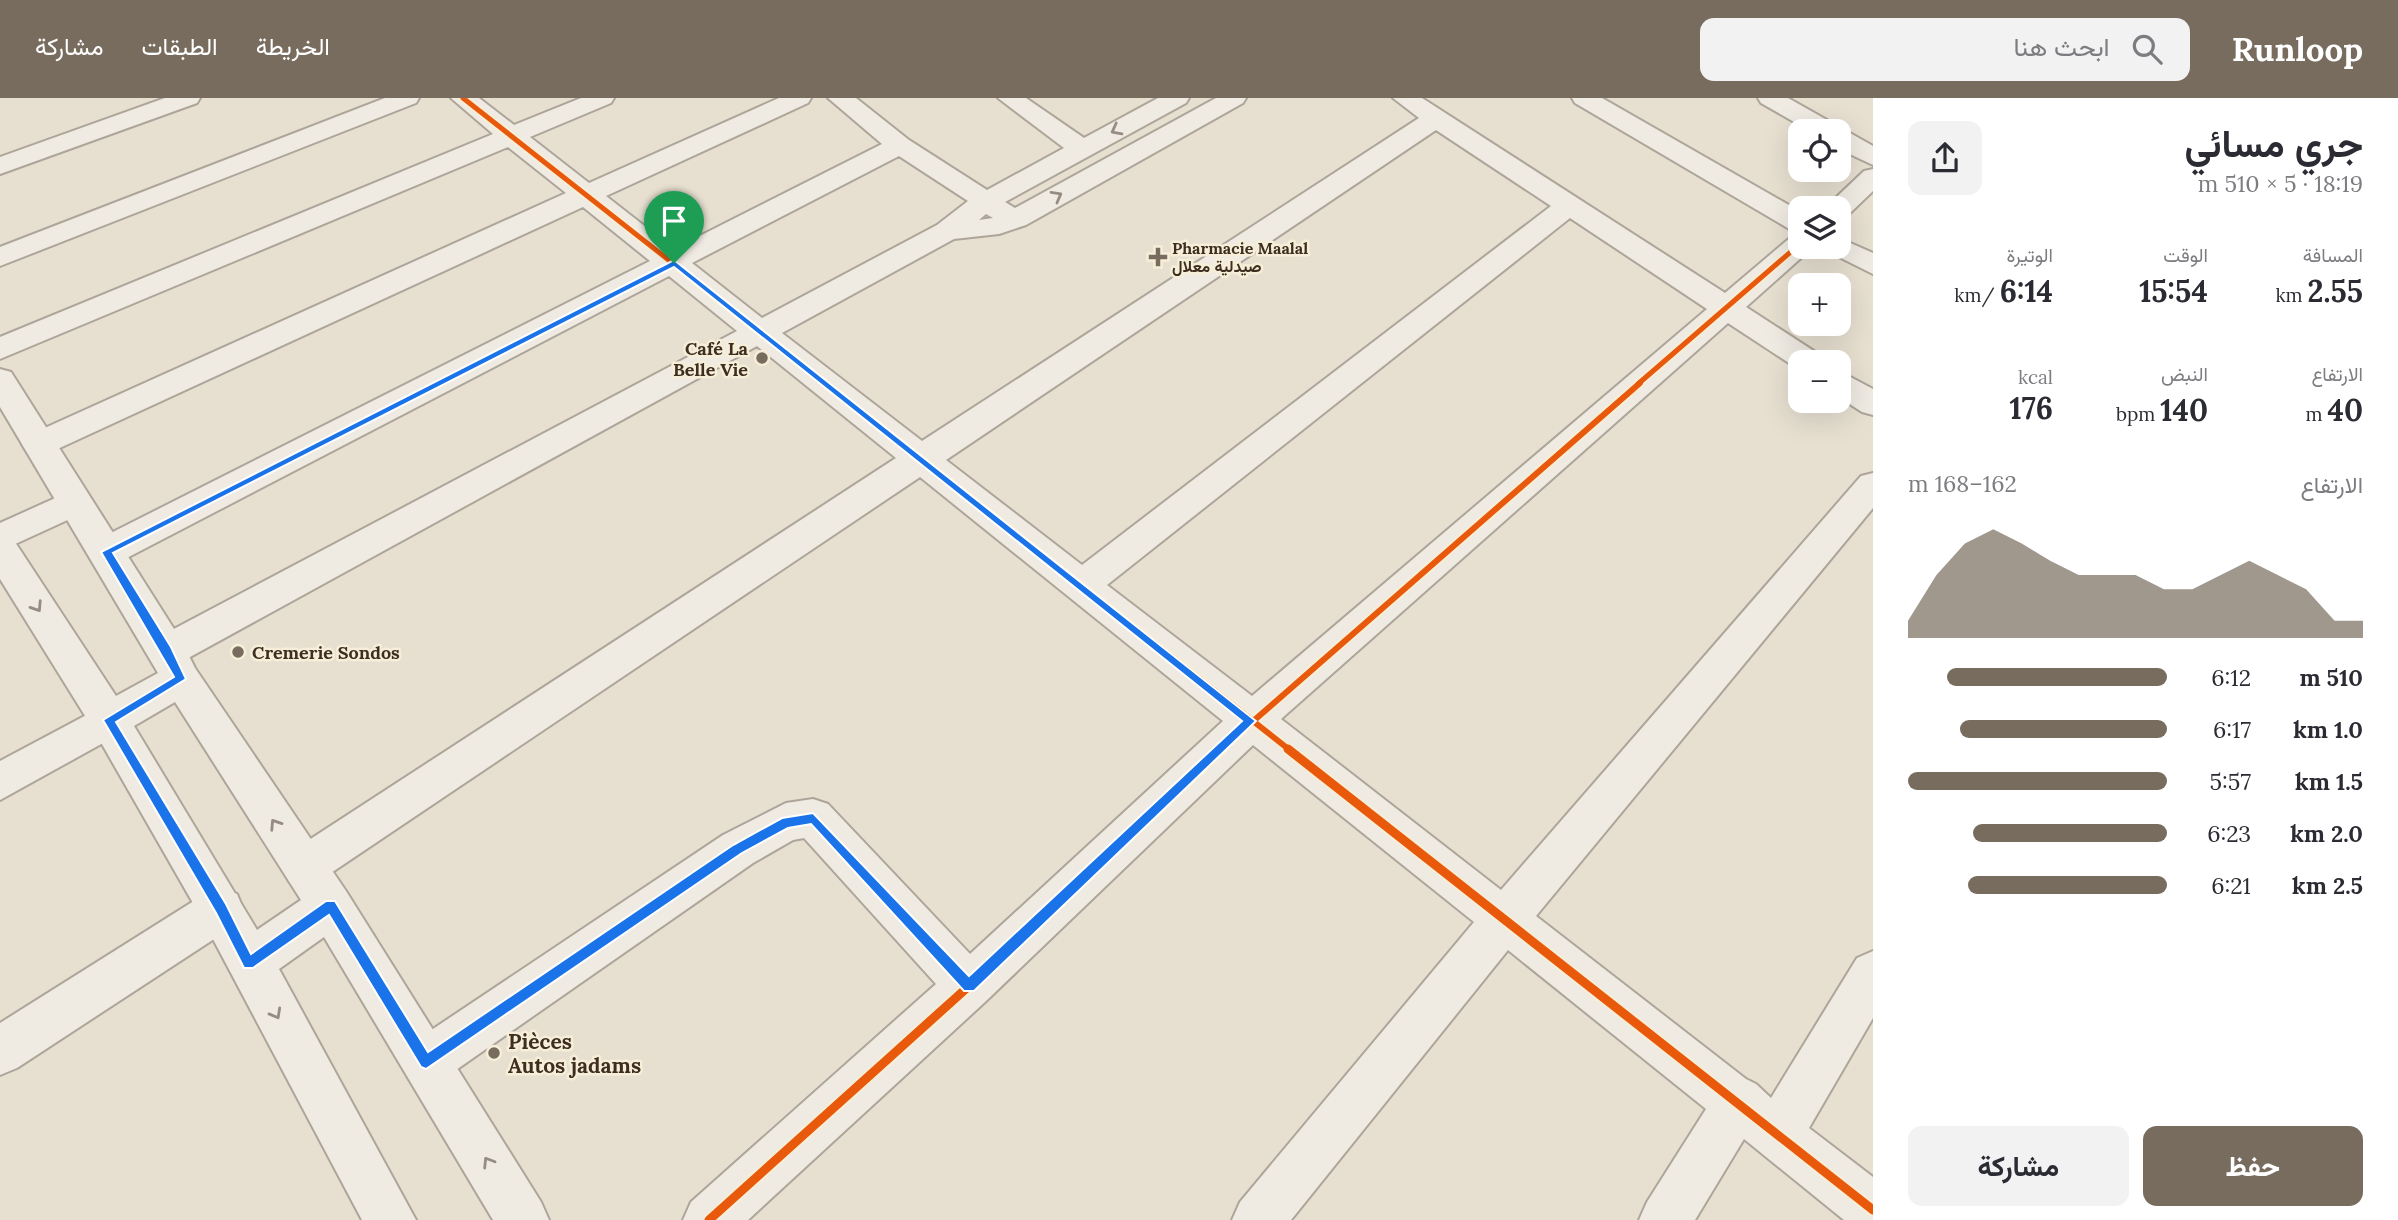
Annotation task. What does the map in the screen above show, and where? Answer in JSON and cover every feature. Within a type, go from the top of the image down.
[{"type":"street","points":[[0,166],[188,98]]},
{"type":"street","points":[[0,257],[407,98]]},
{"type":"street","points":[[463,98],[921,457],[1251,721],[1739,1101],[1873,1210]]},
{"type":"street","points":[[0,348],[602,98]]},
{"type":"street","points":[[39,444],[589,196],[799,98]]},
{"type":"street","points":[[840,98],[900,145],[984,202],[1016,219]]},
{"type":"street","points":[[1010,98],[1081,148]]},
{"type":"street","points":[[0,782],[109,720],[174,665],[761,331],[947,232],[984,202],[1177,98]]},
{"type":"street","points":[[947,232],[999,226],[1016,219],[1234,98]]},
{"type":"street","points":[[1405,98],[1790,350]]},
{"type":"street","points":[[1584,98],[1788,216]]},
{"type":"street","points":[[1770,98],[1807,119]]},
{"type":"street","points":[[304,867],[1437,118]]},
{"type":"street","points":[[106,552],[900,145]]},
{"type":"street","points":[[1851,145],[1873,157]]},
{"type":"street","points":[[1851,197],[1873,177]]},
{"type":"street","points":[[1080,586],[1569,205]]},
{"type":"street","points":[[1851,253],[1873,265]]},
{"type":"street","points":[[709,1220],[969,986],[1251,721],[1788,254]]},
{"type":"street","points":[[0,380],[73,503],[174,665],[331,906],[523,1220]]},
{"type":"street","points":[[1851,390],[1873,404]]},
{"type":"street","points":[[1258,1220],[1505,919],[1873,485]]},
{"type":"street","points":[[0,538],[73,503]]},
{"type":"street","points":[[0,550],[109,720],[221,909],[390,1220]]},
{"type":"street","points":[[426,1062],[738,849],[786,822],[813,818],[969,986]]},
{"type":"street","points":[[248,963],[331,906]]},
{"type":"street","points":[[0,1051],[221,909]]},
{"type":"street","points":[[1778,1133],[1873,974]]},
{"type":"street","points":[[1665,1220],[1739,1101]]},
{"type":"cycle path","points":[[463,98],[1873,1210]]},
{"type":"cycle path","points":[[709,1220],[969,986],[1251,721],[1788,254]]},
{"type":"place","name":"Pharmacie Maalal صيدلية معلال","points":[[1158,257]]},
{"type":"place","name":"Café La Belle Vie","points":[[762,358]]},
{"type":"place","name":"Cremerie Sondos","points":[[238,652]]},
{"type":"place","name":"Pièces Autos jadams","points":[[494,1053]]},
{"type":"route","points":[[674,263],[1251,721],[969,986],[813,818],[786,822],[738,849],[426,1062],[331,906],[248,963],[221,909],[109,720],[181,679],[167,651],[106,552],[674,263]]}]
